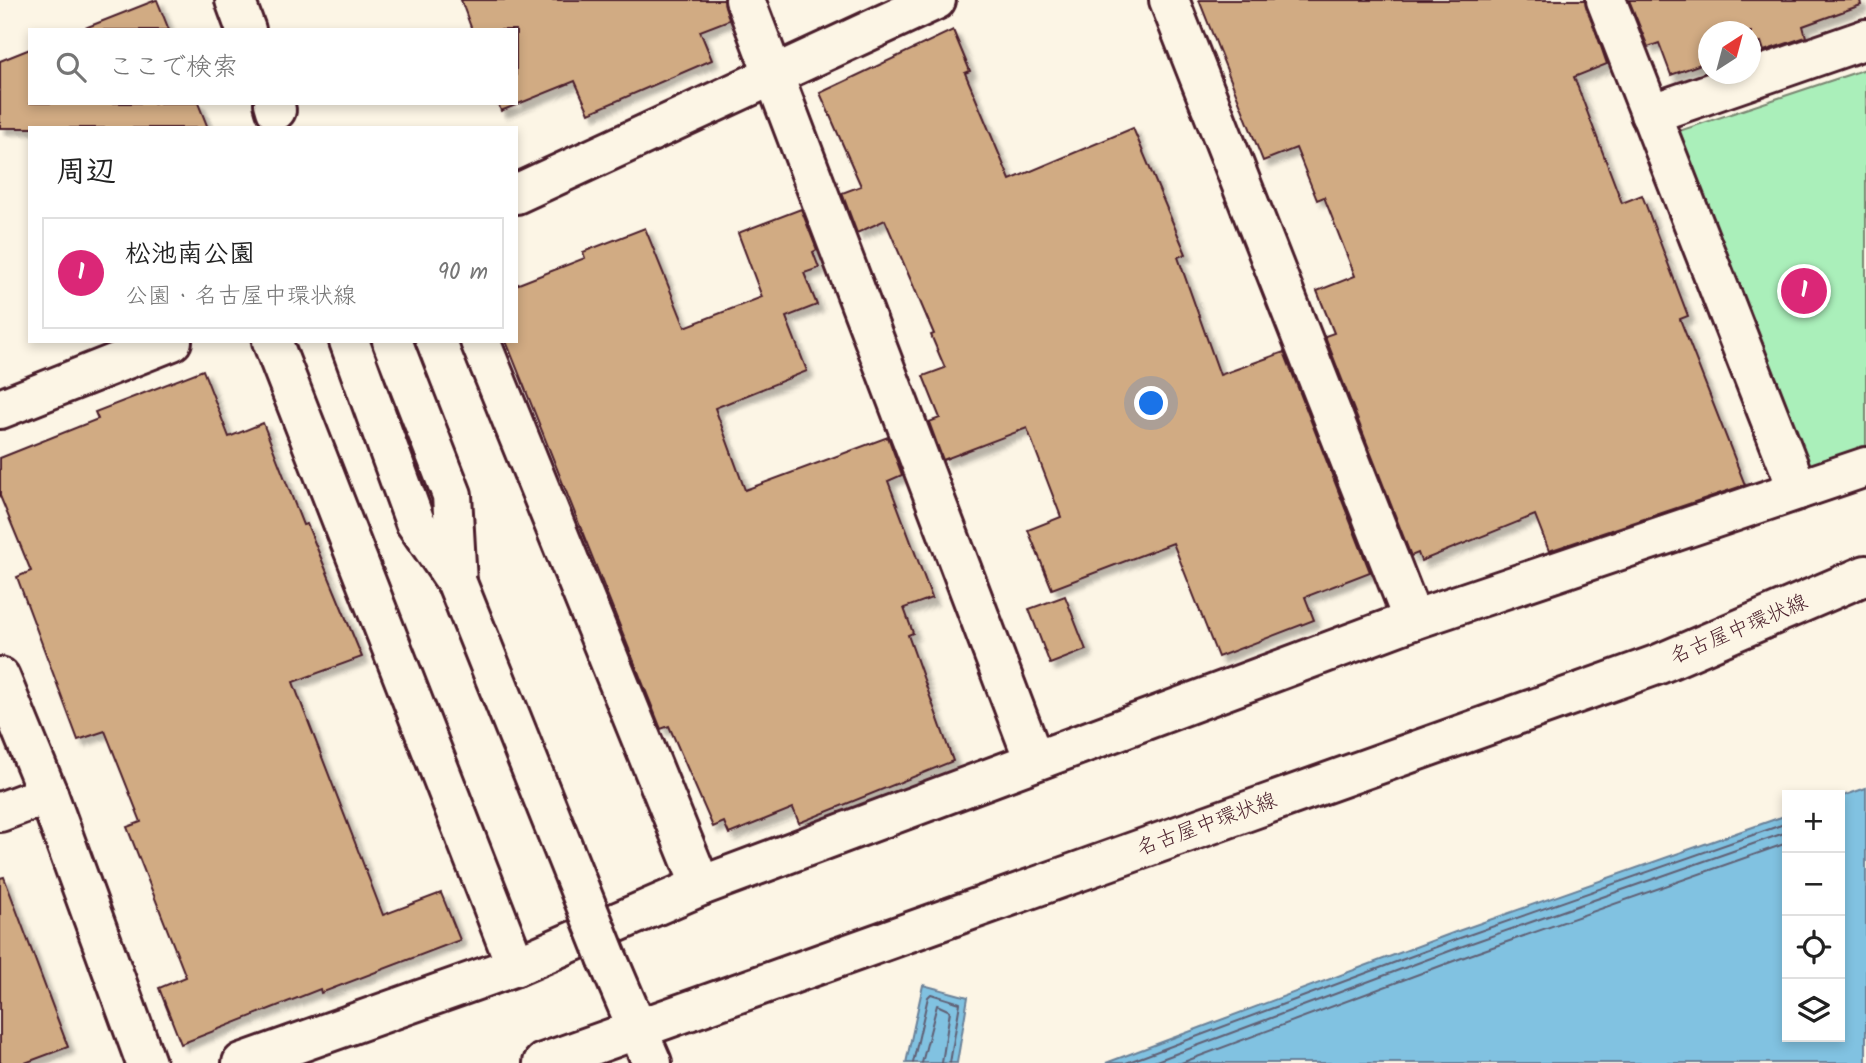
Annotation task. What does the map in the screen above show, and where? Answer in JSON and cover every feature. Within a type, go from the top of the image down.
[{"type":"street","points":[[235,0],[245,28]]},
{"type":"street","points":[[745,0],[776,75],[1034,760]]},
{"type":"street","points":[[518,193],[936,0]]},
{"type":"street","points":[[1169,0],[1413,620]]},
{"type":"street","points":[[1606,0],[1798,490]]},
{"type":"street","points":[[1650,114],[1866,39]]},
{"type":"street","points":[[0,409],[167,343]]},
{"type":"street","points":[[273,343],[516,966]]},
{"type":"street","points":[[350,343],[415,522],[457,583],[652,1063]]},
{"type":"street","points":[[393,343],[452,495],[457,583]]},
{"type":"street","points":[[481,343],[701,887]]},
{"type":"street","points":[[242,1063],[516,966],[701,887],[1413,620],[1866,467]]},
{"type":"street","name":"名古屋中環状線","points":[[543,1063],[1658,664],[1866,575]]},
{"type":"street","points":[[0,677],[48,794],[146,1063]]},
{"type":"street","points":[[0,812],[48,794]]},
{"type":"green space","points":[[1866,69],[1866,451],[1812,472],[1679,131]]},
{"type":"water","points":[[1866,788],[1866,1063],[1106,1063],[1458,931],[1782,817],[1782,1042],[1845,1042],[1845,795]]},
{"type":"water","points":[[923,985],[968,997],[957,1063],[906,1063]]},
{"type":"building","points":[[156,0],[168,28],[85,28]]},
{"type":"building","points":[[461,0],[724,0],[729,20],[700,31],[712,60],[589,113],[575,81],[518,104],[518,28],[471,28]]},
{"type":"building","points":[[1199,0],[1585,0],[1607,64],[1574,77],[1622,203],[1642,195],[1688,316],[1680,319],[1745,485],[1549,551],[1535,515],[1421,561],[1418,553],[1411,556],[1325,336],[1334,333],[1317,291],[1355,276],[1324,197],[1317,200],[1296,148],[1263,161]]},
{"type":"building","points":[[1629,0],[1860,0],[1861,5],[1803,26],[1806,37],[1764,51],[1761,21],[1698,21],[1698,65],[1671,75],[1659,43],[1648,47]]},
{"type":"building","points":[[953,30],[970,71],[965,73],[1010,180],[1133,128],[1186,254],[1178,257],[1220,375],[1284,352],[1370,572],[1305,597],[1314,620],[1218,657],[1173,543],[1052,589],[1028,530],[1061,517],[1027,428],[943,460],[929,422],[940,418],[923,376],[945,368],[931,335],[934,334],[885,220],[857,233],[842,193],[861,186],[820,93]]},
{"type":"building","points":[[28,50],[28,105],[199,105],[207,126],[0,128],[0,61]]},
{"type":"building","points":[[499,105],[516,105],[501,111]]},
{"type":"building","points":[[801,209],[817,250],[813,252],[819,268],[804,273],[817,305],[786,317],[807,371],[715,408],[745,490],[888,437],[902,475],[888,481],[932,598],[904,608],[913,633],[908,635],[953,761],[799,823],[793,808],[729,834],[724,822],[713,827],[669,726],[661,729],[507,343],[518,343],[518,284],[585,258],[583,252],[645,228],[685,327],[762,297],[738,233]]},
{"type":"building","points":[[203,370],[229,437],[263,423],[303,525],[307,524],[362,657],[293,682],[383,915],[441,893],[460,940],[321,993],[320,989],[181,1044],[159,988],[186,977],[127,827],[141,822],[105,731],[78,740],[17,577],[31,571],[0,496],[0,458],[98,419],[95,412]]},
{"type":"building","points":[[1065,596],[1086,650],[1050,664],[1029,609]]},
{"type":"building","points":[[4,877],[68,1047],[25,1063],[0,1063],[0,878]]},
{"type":"place","name":"松池南公園","points":[[1804,291]]}]
